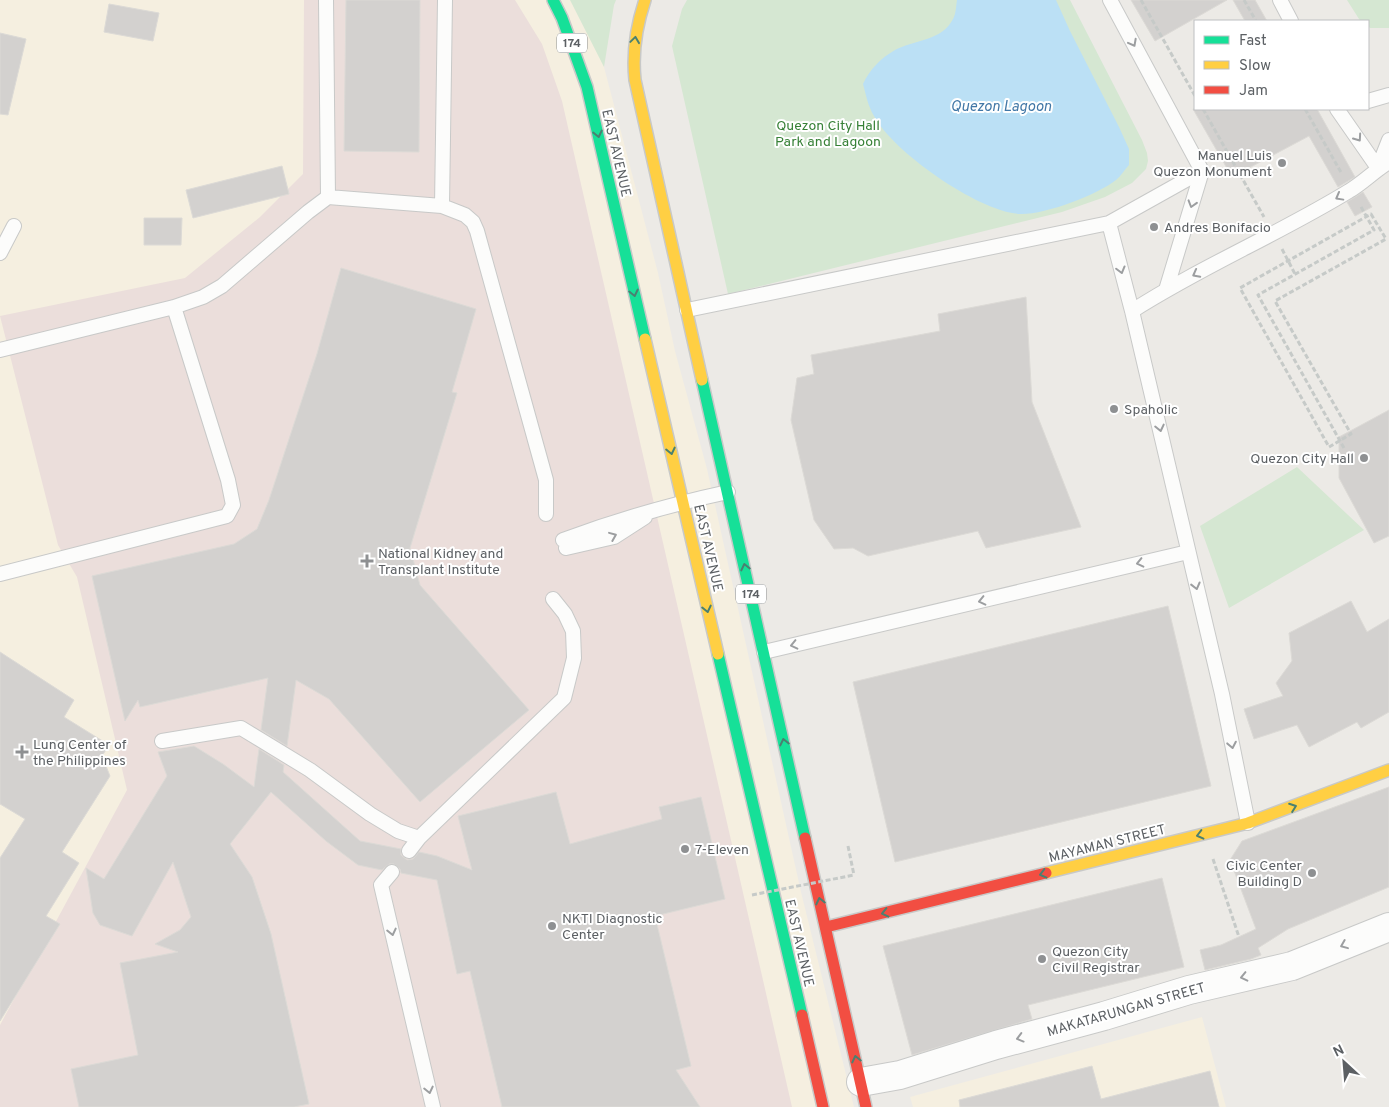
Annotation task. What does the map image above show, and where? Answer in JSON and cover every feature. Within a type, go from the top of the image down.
[{"type":"main road","name":"EAST AVENUE","points":[[553,0],[562,18],[586,87],[822,1107]]},
{"type":"main road","name":"EAST AVENUE","points":[[645,0],[635,38],[633,67],[635,80],[864,1094]]},
{"type":"main road","name":"MAYAMAN STREET","points":[[826,927],[1248,823],[1389,770]]},
{"type":"street","name":"MAKATARUNGAN STREET","points":[[864,1094],[900,1075],[996,1045],[1104,1016],[1189,990],[1292,966],[1389,927]]},
{"type":"lane","points":[[326,0],[328,197]]},
{"type":"lane","points":[[442,206],[445,0]]},
{"type":"lane","points":[[1110,0],[1202,171],[1166,290]]},
{"type":"lane","points":[[1280,0],[1290,20]]},
{"type":"lane","points":[[1369,101],[1389,95]]},
{"type":"lane","points":[[1338,110],[1384,165]]},
{"type":"lane","points":[[1132,312],[1166,290],[1351,190],[1384,165],[1389,140]]},
{"type":"lane","points":[[687,310],[1109,223],[1202,171]]},
{"type":"lane","points":[[0,350],[203,297],[222,286],[328,197],[442,206],[465,215],[473,222],[477,231],[546,480],[546,514]]},
{"type":"lane","points":[[1109,223],[1172,478],[1222,694],[1248,823]]},
{"type":"lane","points":[[0,253],[14,226]]},
{"type":"lane","points":[[0,574],[227,516],[233,505],[228,480],[174,306]]},
{"type":"lane","points":[[564,544],[608,523],[683,502],[728,492]]},
{"type":"lane","points":[[764,652],[1188,552]]},
{"type":"lane","points":[[409,851],[419,838],[564,698],[574,658],[573,631],[565,614],[552,599]]},
{"type":"lane","points":[[162,741],[241,728],[310,770],[370,814],[398,831],[419,838]]},
{"type":"lane","points":[[392,872],[381,885],[433,1107]]},
{"type":"path","points":[[1141,0],[1194,94]]},
{"type":"path","points":[[1244,0],[1255,20]]},
{"type":"path","points":[[1204,110],[1295,274]]},
{"type":"path","points":[[1306,110],[1374,230],[1258,295],[1344,448]]},
{"type":"path","points":[[1371,214],[1386,239],[1275,301],[1351,434],[1329,447],[1240,288],[1366,216],[1371,214]]},
{"type":"path","points":[[1205,834],[1239,937]]},
{"type":"path","points":[[752,895],[854,875],[848,846]]},
{"type":"shaded area","name":"National Kidney and Transplant Institute","points":[[0,0],[588,0],[658,273],[675,351],[707,469],[801,892],[854,1107],[0,1107]]},
{"type":"shaded area","name":"National Kidney and Transplant Institute","points":[[304,0],[515,0],[542,44],[562,101],[792,1107],[0,1107],[0,1025],[127,790],[77,577],[58,545],[0,316],[185,278],[260,217],[303,174]]},
{"type":"shaded area","points":[[1202,1017],[1226,1107],[913,1107],[910,1097]]},
{"type":"green space","points":[[570,0],[616,0],[604,67]]},
{"type":"green space","name":"Quezon City Hall Park and Lagoon","points":[[687,0],[1070,0],[1142,140],[1147,153],[1146,169],[1132,183],[1105,197],[1062,212],[728,294],[672,46],[682,9]]},
{"type":"green space","points":[[1347,0],[1389,0],[1389,28],[1370,28],[1369,20],[1359,19]]},
{"type":"green space","points":[[1297,467],[1364,530],[1229,608],[1200,526]]},
{"type":"water","name":"Quezon Lagoon","points":[[957,0],[1056,0],[1129,149],[1129,165],[1118,178],[1084,198],[1056,208],[1020,214],[1003,211],[961,192],[939,178],[899,146],[884,130],[874,116],[863,84],[869,73],[876,64],[895,50],[942,32],[954,17]]},
{"type":"building","points":[[346,0],[420,0],[419,152],[344,151]]},
{"type":"building","points":[[1131,0],[1227,0],[1155,41]]},
{"type":"building","points":[[1233,0],[1255,0],[1266,20],[1244,20]]},
{"type":"building","points":[[109,4],[159,13],[153,41],[104,32]]},
{"type":"building","points":[[0,33],[26,39],[8,115],[0,114]]},
{"type":"building","points":[[1193,109],[1318,110],[1355,177],[1338,187],[1309,136],[1232,177]]},
{"type":"building","points":[[282,166],[289,194],[193,218],[186,190]]},
{"type":"building","points":[[1363,192],[1372,207],[1355,216],[1347,202]]},
{"type":"building","points":[[144,218],[182,218],[181,245],[144,245]]},
{"type":"building","name":"National Kidney and Transplant Institute","points":[[341,268],[476,309],[452,392],[457,393],[410,548],[420,585],[529,710],[420,802],[329,699],[296,680],[287,746],[261,730],[268,678],[140,707],[138,700],[125,721],[92,576],[234,544],[257,529],[269,500],[317,354]]},
{"type":"building","points":[[1026,297],[1032,402],[1081,527],[986,548],[978,531],[868,556],[853,548],[834,549],[814,520],[791,420],[797,378],[814,374],[811,355],[940,331],[938,314]]},
{"type":"building","name":"Quezon City Hall","points":[[1389,410],[1389,536],[1374,543],[1339,478],[1339,437]]},
{"type":"building","points":[[1351,601],[1367,632],[1389,619],[1389,712],[1361,728],[1357,722],[1309,747],[1297,725],[1254,739],[1244,709],[1283,696],[1276,683],[1292,661],[1289,633]]},
{"type":"building","points":[[1168,606],[1211,786],[895,862],[853,682]]},
{"type":"building","points":[[0,652],[74,700],[64,717],[109,745],[102,756],[110,776],[62,852],[79,863],[46,916],[60,924],[0,1021],[0,858],[25,819],[0,804]]},
{"type":"building","points":[[194,746],[254,787],[259,749],[284,765],[283,772],[360,841],[401,849],[401,855],[407,860],[413,859],[419,852],[437,856],[472,870],[458,816],[556,792],[570,844],[662,819],[659,807],[701,797],[725,899],[655,916],[691,1066],[676,1070],[700,1107],[502,1107],[470,971],[457,974],[437,880],[401,873],[400,869],[394,864],[389,864],[382,870],[358,865],[326,841],[271,792],[230,844],[252,877],[271,934],[309,1104],[294,1107],[79,1107],[71,1069],[138,1055],[120,963],[178,952],[155,944],[180,930],[191,917],[173,862],[132,936],[100,925],[93,913],[86,868],[104,879],[167,776],[158,752]]},
{"type":"building","name":"Civic Center Building D","points":[[1389,787],[1389,887],[1288,929],[1258,948],[1261,955],[1205,970],[1200,950],[1221,945],[1256,929],[1230,860],[1242,841]]},
{"type":"building","points":[[1162,878],[1184,967],[1028,1005],[1032,1019],[912,1055],[883,946]]},
{"type":"building","points":[[1092,1066],[1101,1099],[1210,1071],[1219,1107],[960,1107],[959,1100]]},
{"type":"traffic: fast","points":[[553,0],[562,18],[587,87],[645,339]]},
{"type":"traffic: fast","points":[[702,380],[805,838]]},
{"type":"traffic: fast","points":[[718,654],[802,1015]]},
{"type":"traffic: slow","points":[[645,0],[636,40],[634,59],[635,80],[702,380]]},
{"type":"traffic: slow","points":[[645,339],[718,654]]},
{"type":"traffic: slow","points":[[1046,873],[1248,823],[1389,770]]},
{"type":"traffic: jam","points":[[805,838],[866,1107]]},
{"type":"traffic: jam","points":[[826,927],[1046,873]]},
{"type":"traffic: jam","points":[[802,1015],[823,1107]]},
{"type":"place","name":"Manuel Luis Quezon Monument","points":[[1282,163]]},
{"type":"place","name":"Andres Bonifacio","points":[[1154,227]]},
{"type":"place","name":"Spaholic","points":[[1114,409]]},
{"type":"place","name":"Quezon City Hall","points":[[1364,458]]},
{"type":"place","name":"National Kidney and Transplant Institute","points":[[367,561]]},
{"type":"place","name":"Lung Center of the Philippines","points":[[22,752]]},
{"type":"place","name":"7-Eleven","points":[[685,849]]},
{"type":"place","name":"Civic Center Building D","points":[[1312,873]]},
{"type":"place","name":"NKTI Diagnostic Center","points":[[552,926]]},
{"type":"place","name":"Quezon City Civil Registrar","points":[[1042,959]]}]
